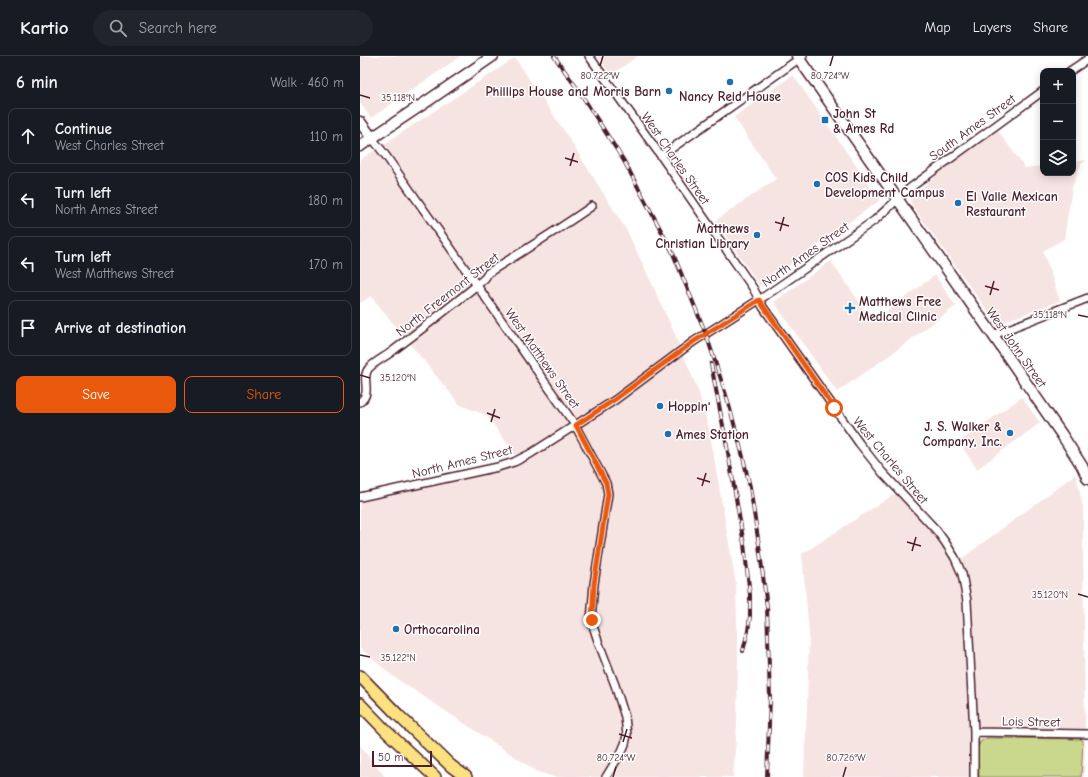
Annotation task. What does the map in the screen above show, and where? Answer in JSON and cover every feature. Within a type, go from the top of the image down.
[{"type":"main road","points":[[360,146],[426,103],[493,56]]},
{"type":"main road","name":"West John Street","points":[[799,57],[993,334],[1062,435],[1082,466],[1088,479]]},
{"type":"main road","points":[[360,122],[372,138]]},
{"type":"main road","points":[[360,676],[446,761],[466,777]]},
{"type":"main road","points":[[360,704],[386,731],[435,777]]},
{"type":"street","name":"West Charles Street","points":[[588,56],[661,156],[859,443],[882,472],[937,531],[955,558],[962,574],[967,601],[974,732],[974,777]]},
{"type":"street","points":[[661,156],[799,57]]},
{"type":"street","points":[[1074,68],[1088,59]]},
{"type":"street","name":"South Ames Street","points":[[898,199],[910,188],[1040,93]]},
{"type":"street","name":"West Matthews Street","points":[[372,138],[576,425],[606,483],[608,494],[594,584],[592,620],[598,641],[615,685],[625,718],[627,735],[624,746],[606,777]]},
{"type":"street","name":"North Ames Street","points":[[360,497],[498,467],[514,462],[529,454],[614,400],[693,342],[759,300],[875,220],[898,199]]},
{"type":"street","name":"North Freemont Street","points":[[360,402],[366,395],[366,376],[368,370],[486,278],[488,273],[567,224],[592,206]]},
{"type":"street","points":[[993,334],[1088,298]]},
{"type":"street","name":"Lois Street","points":[[974,732],[1088,734]]},
{"type":"shaded area","points":[[360,56],[461,56],[371,118],[360,103]]},
{"type":"shaded area","points":[[597,56],[638,56],[611,75]]},
{"type":"shaded area","points":[[515,58],[563,129],[627,231],[673,330],[698,390],[709,429],[736,584],[738,657],[737,726],[733,777],[554,777],[538,772],[394,677],[360,648],[360,500],[497,471],[514,466],[521,462],[486,415],[460,405],[371,296],[360,303],[360,160]]},
{"type":"shaded area","points":[[793,75],[880,200],[760,286],[715,221],[776,179],[734,117]]},
{"type":"shaded area","points":[[996,128],[1025,168],[1040,166],[1040,176],[1076,176],[1076,162],[1087,160],[1081,164],[1072,188],[1064,239],[1043,251],[1060,301],[997,324],[911,204],[910,197]]},
{"type":"shaded area","points":[[831,261],[873,322],[935,275],[956,306],[837,392],[774,302]]},
{"type":"shaded area","points":[[1022,397],[1040,423],[977,469],[959,442]]},
{"type":"shaded area","points":[[1076,474],[1083,507],[1084,777],[804,777],[809,633],[802,554],[904,488],[944,532],[961,559]]},
{"type":"shaded area","points":[[360,745],[385,777],[360,777]]},
{"type":"green space","points":[[987,738],[1080,739],[1083,741],[1081,777],[979,777],[978,748],[980,742]]},
{"type":"railway","points":[[554,56],[579,91],[624,161],[672,251],[706,334],[727,398],[750,487],[767,607],[770,698],[767,777]]},
{"type":"railway","points":[[711,364],[744,544],[750,595],[750,616],[743,651]]},
{"type":"place","name":"Nancy Reid House","points":[[730,82]]},
{"type":"place","name":"Phillips House and Morris Barn","points":[[669,91]]},
{"type":"place","name":"John St & Ames Rd","points":[[825,120]]},
{"type":"place","name":"COS Kids Child Development Campus","points":[[817,184]]},
{"type":"place","name":"El Valle Mexican Restaurant","points":[[958,203]]},
{"type":"place","name":"Matthews Christian Library","points":[[757,235]]},
{"type":"place","name":"Matthews Free Medical Clinic","points":[[850,308]]},
{"type":"place","name":"Hoppin'","points":[[660,406]]},
{"type":"place","name":"J. S. Walker & Company, Inc.","points":[[1010,433]]},
{"type":"place","name":"Ames Station","points":[[668,434]]},
{"type":"place","name":"Orthocarolina","points":[[396,629]]},
{"type":"route","points":[[592,620],[594,584],[608,494],[606,483],[576,425],[614,400],[693,342],[759,300],[834,408]]}]
